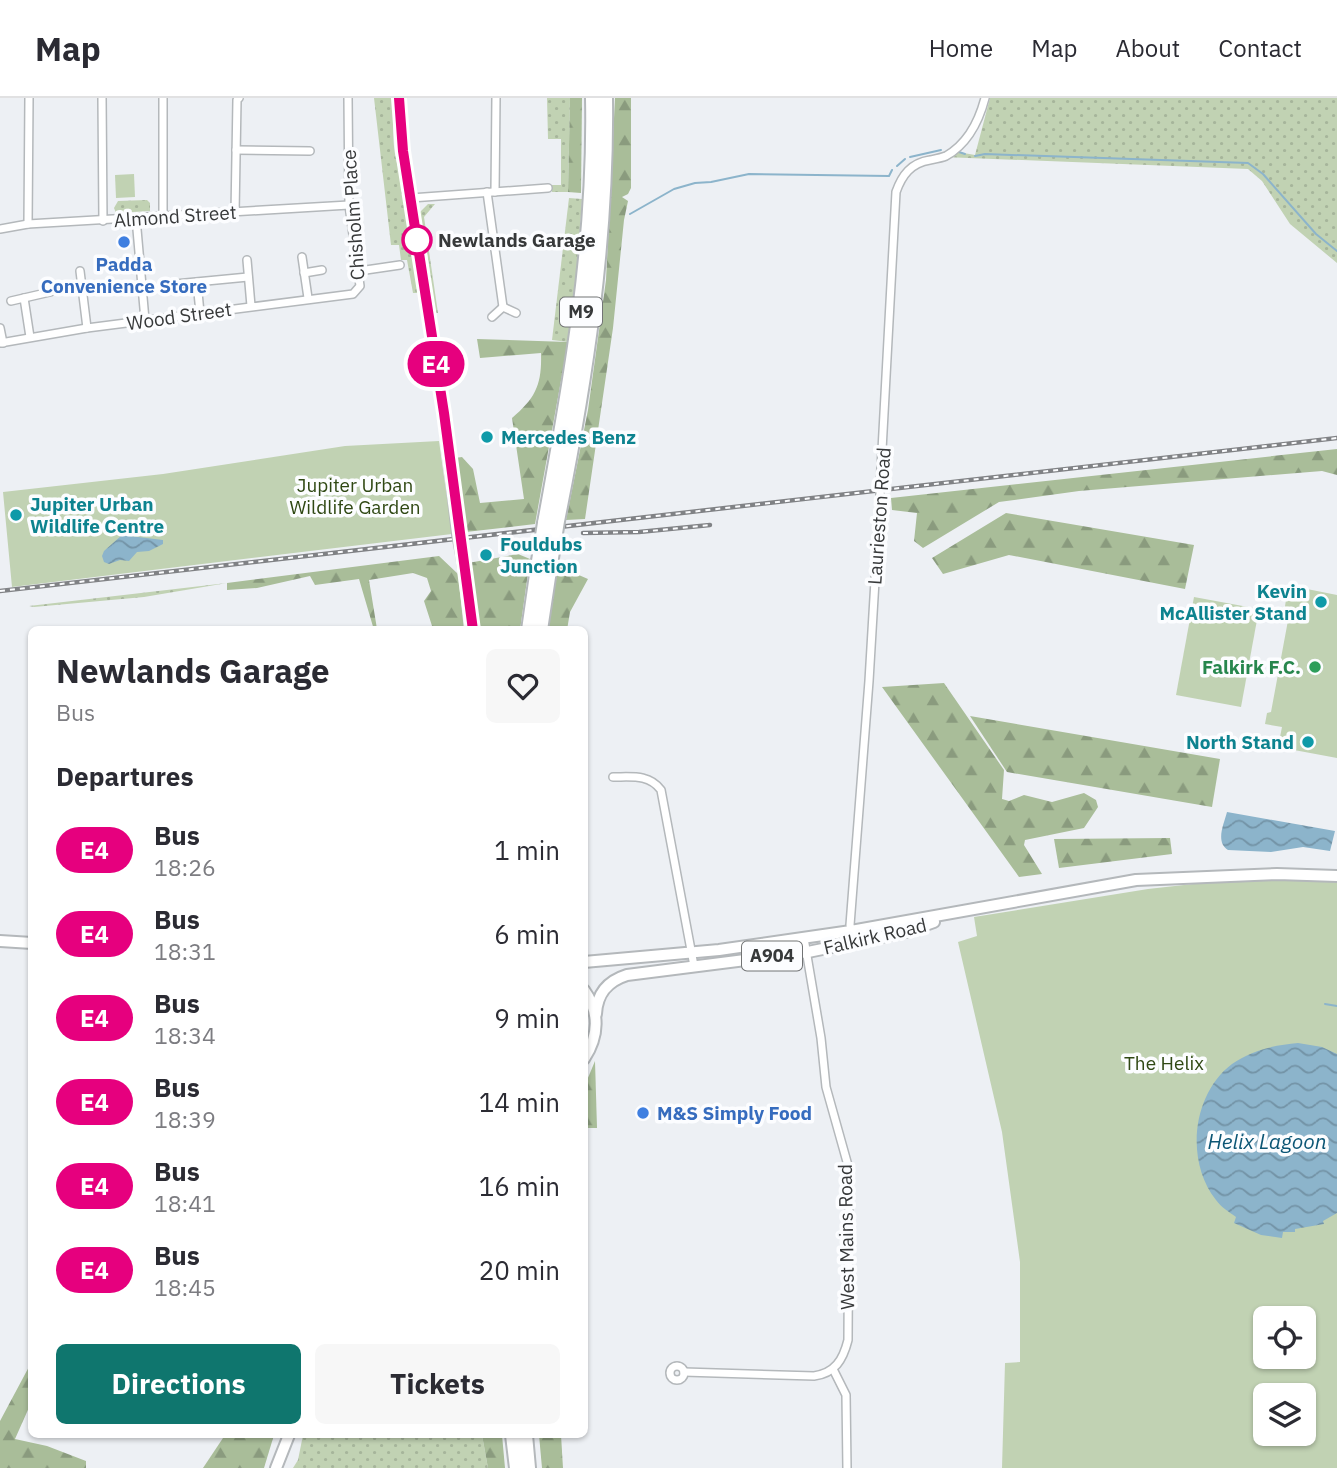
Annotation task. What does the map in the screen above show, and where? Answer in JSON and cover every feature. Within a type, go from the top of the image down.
[{"type":"highway","name":"M9","points":[[540,626],[545,563],[580,316],[591,193],[593,98]]},
{"type":"highway","name":"M9","points":[[551,522],[581,391],[594,302],[603,194],[605,98]]},
{"type":"highway","name":"M9","points":[[529,626],[545,563]]},
{"type":"highway","points":[[513,1438],[517,1468]]},
{"type":"highway","points":[[525,1438],[528,1468]]},
{"type":"highway","points":[[533,1438],[536,1468]]},
{"type":"main road","points":[[399,98],[402,141],[444,413],[458,534],[472,626]]},
{"type":"main road","name":"Falkirk Road","points":[[588,962],[692,953],[851,931],[1136,880],[1252,874],[1337,876]]},
{"type":"main road","name":"Falkirk Road","points":[[588,1051],[595,1037],[596,1006],[602,993],[618,978],[855,943],[906,932],[966,910]]},
{"type":"main road","points":[[0,942],[28,943]]},
{"type":"main road","points":[[588,998],[596,1014]]},
{"type":"main road","points":[[276,1468],[288,1438]]},
{"type":"main road","points":[[283,1468],[288,1438]]},
{"type":"street","points":[[28,224],[29,98]]},
{"type":"street","points":[[102,98],[103,221]]},
{"type":"street","points":[[163,98],[163,216]]},
{"type":"street","points":[[235,212],[239,98]]},
{"type":"street","name":"Chisholm Place","points":[[348,98],[349,205],[359,271],[360,286],[357,291]]},
{"type":"street","points":[[496,98],[491,192],[503,307]]},
{"type":"street","name":"Laurieston Road","points":[[855,943],[851,931],[869,685],[896,192],[908,169],[925,160],[944,157],[964,141],[973,129],[985,98]]},
{"type":"street","points":[[236,150],[310,151]]},
{"type":"street","points":[[411,198],[548,188]]},
{"type":"street","name":"Almond Street","points":[[0,229],[28,224],[349,205]]},
{"type":"street","points":[[136,218],[145,320]]},
{"type":"street","points":[[359,271],[396,266],[390,256]]},
{"type":"street","points":[[302,257],[308,299]]},
{"type":"street","points":[[247,260],[251,306]]},
{"type":"street","points":[[304,273],[322,270]]},
{"type":"street","points":[[80,271],[87,328]]},
{"type":"street","points":[[174,284],[248,277]]},
{"type":"street","points":[[197,282],[200,313]]},
{"type":"street","points":[[64,290],[82,288]]},
{"type":"street","name":"Wood Street","points":[[2,343],[87,328],[353,294],[357,291]]},
{"type":"street","points":[[11,301],[50,292]]},
{"type":"street","points":[[24,298],[30,337]]},
{"type":"street","points":[[503,307],[516,313]]},
{"type":"street","points":[[492,317],[503,307]]},
{"type":"street","points":[[0,328],[2,343]]},
{"type":"street","points":[[613,777],[642,777],[661,790],[694,966]]},
{"type":"street","name":"West Mains Road","points":[[804,938],[827,1087],[849,1168],[848,1340],[845,1352],[833,1369]]},
{"type":"street","points":[[684,1372],[814,1376],[833,1369],[846,1395],[847,1468]]},
{"type":"green space","points":[[374,98],[393,98],[394,149],[403,179],[419,293],[413,293],[407,260],[401,260],[399,245],[391,245]]},
{"type":"green space","points":[[547,98],[570,98],[568,192],[552,192],[552,185],[561,185],[561,139],[548,139]]},
{"type":"green space","points":[[570,98],[582,98],[581,193],[568,192]]},
{"type":"green space","points":[[615,98],[631,98],[631,188],[628,194],[622,197],[628,201],[613,328],[585,519],[566,520],[588,410],[606,280]]},
{"type":"green space","points":[[990,98],[1337,98],[1337,263],[1290,224],[1262,181],[1248,169],[944,157],[952,151],[975,155]]},
{"type":"green space","points":[[134,174],[135,197],[116,198],[115,175]]},
{"type":"green space","points":[[569,198],[582,199],[577,276],[568,342],[552,340]]},
{"type":"green space","points":[[147,200],[150,203],[150,211],[116,213],[114,208],[118,201]]},
{"type":"green space","points":[[428,204],[435,204],[424,217],[438,313],[435,313],[419,213]]},
{"type":"green space","points":[[477,339],[568,342],[535,524],[466,532],[455,458],[462,457],[473,469],[480,503],[524,499],[512,418],[527,404],[536,390],[541,364],[541,353],[480,358]]},
{"type":"green space","name":"Jupiter Urban Wildlife Garden","points":[[439,441],[452,534],[12,587],[3,492],[163,474],[345,446]]},
{"type":"green space","points":[[1337,449],[1337,475],[1322,471],[1079,491],[999,502],[923,548],[914,541],[917,513],[892,510],[891,498]]},
{"type":"green space","points":[[1006,513],[1194,545],[1185,589],[1009,555],[943,574],[932,558]]},
{"type":"green space","points":[[518,554],[530,559],[521,626],[480,626],[468,563]]},
{"type":"green space","points":[[439,556],[458,574],[464,626],[432,626],[424,601],[431,591],[427,578],[413,573],[369,580],[377,626],[373,626],[359,579],[315,585],[310,576],[257,588],[227,590],[227,583]]},
{"type":"green space","points":[[558,566],[588,579],[570,612],[568,626],[547,626]]},
{"type":"green space","points":[[227,583],[144,597],[29,606]]},
{"type":"green space","points":[[1307,589],[1337,595],[1337,758],[1278,747],[1282,727],[1265,724],[1267,713],[1271,712],[1289,615],[1284,613],[1287,593],[1305,597]]},
{"type":"green space","points":[[1194,597],[1259,609],[1241,707],[1176,695]]},
{"type":"green space","points":[[944,683],[1004,770],[1002,799],[1009,801],[1024,795],[1052,802],[1084,793],[1096,800],[1098,807],[1084,828],[1025,840],[1024,845],[1042,874],[1019,877],[882,687]]},
{"type":"green space","points":[[970,716],[1220,759],[1212,807],[1007,772]]},
{"type":"green space","points":[[1170,838],[1172,854],[1059,868],[1054,839]]},
{"type":"green space","name":"The Helix","points":[[1337,876],[1337,1468],[1002,1468],[1005,1363],[1020,1362],[1020,1262],[1002,1132],[958,942],[977,936],[974,917],[1148,889]]},
{"type":"green space","points":[[595,1061],[597,1128],[588,1128],[588,1078]]},
{"type":"green space","points":[[28,1369],[28,1410],[15,1439],[47,1446],[86,1461],[86,1468],[0,1468],[0,1421]]},
{"type":"green space","points":[[223,1438],[273,1438],[264,1468],[203,1468]]},
{"type":"green space","points":[[302,1438],[483,1438],[488,1468],[293,1468],[298,1460]]},
{"type":"green space","points":[[483,1438],[502,1438],[505,1468],[488,1468]]},
{"type":"green space","points":[[539,1438],[561,1438],[563,1468],[542,1468]]},
{"type":"water","points":[[122,535],[163,540],[163,544],[149,551],[137,552],[129,561],[120,560],[109,564],[104,562],[104,551]]},
{"type":"water","points":[[1227,812],[1335,831],[1330,851],[1303,847],[1271,852],[1228,850],[1221,838]]},
{"type":"water","name":"Helix Lagoon","points":[[1298,1043],[1322,1047],[1337,1054],[1337,1213],[1323,1221],[1324,1224],[1295,1229],[1295,1232],[1283,1232],[1282,1238],[1261,1235],[1234,1223],[1236,1217],[1216,1200],[1200,1167],[1197,1129],[1208,1092],[1232,1064],[1264,1049]]},
{"type":"waterway","points":[[910,157],[941,150]]},
{"type":"waterway","points":[[956,151],[965,154]]},
{"type":"waterway","points":[[975,156],[985,154],[1248,163],[1263,174],[1316,234],[1337,251]]},
{"type":"waterway","points":[[897,166],[905,159]]},
{"type":"waterway","points":[[630,214],[674,189],[695,183],[749,174],[889,176],[892,170]]},
{"type":"waterway","points":[[1325,1004],[1337,1006]]},
{"type":"railway","points":[[0,591],[1337,438]]},
{"type":"railway","points":[[583,533],[639,532],[710,525]]},
{"type":"bus line","name":"E4","points":[[399,98],[403,151],[444,413],[458,534],[472,626]]},
{"type":"place","name":"Newlands Garage","points":[[417,240]]},
{"type":"place","name":"Padda Convenience Store","points":[[124,242]]},
{"type":"place","name":"Mercedes Benz","points":[[487,437]]},
{"type":"place","name":"Jupiter Urban Wildlife Centre","points":[[16,515]]},
{"type":"place","name":"Fouldubs Junction","points":[[486,555]]},
{"type":"place","name":"Kevin McAllister Stand","points":[[1321,602]]},
{"type":"place","name":"Falkirk F.C.","points":[[1315,667]]},
{"type":"place","name":"North Stand","points":[[1308,742]]},
{"type":"place","name":"M&S Simply Food","points":[[643,1113]]}]
